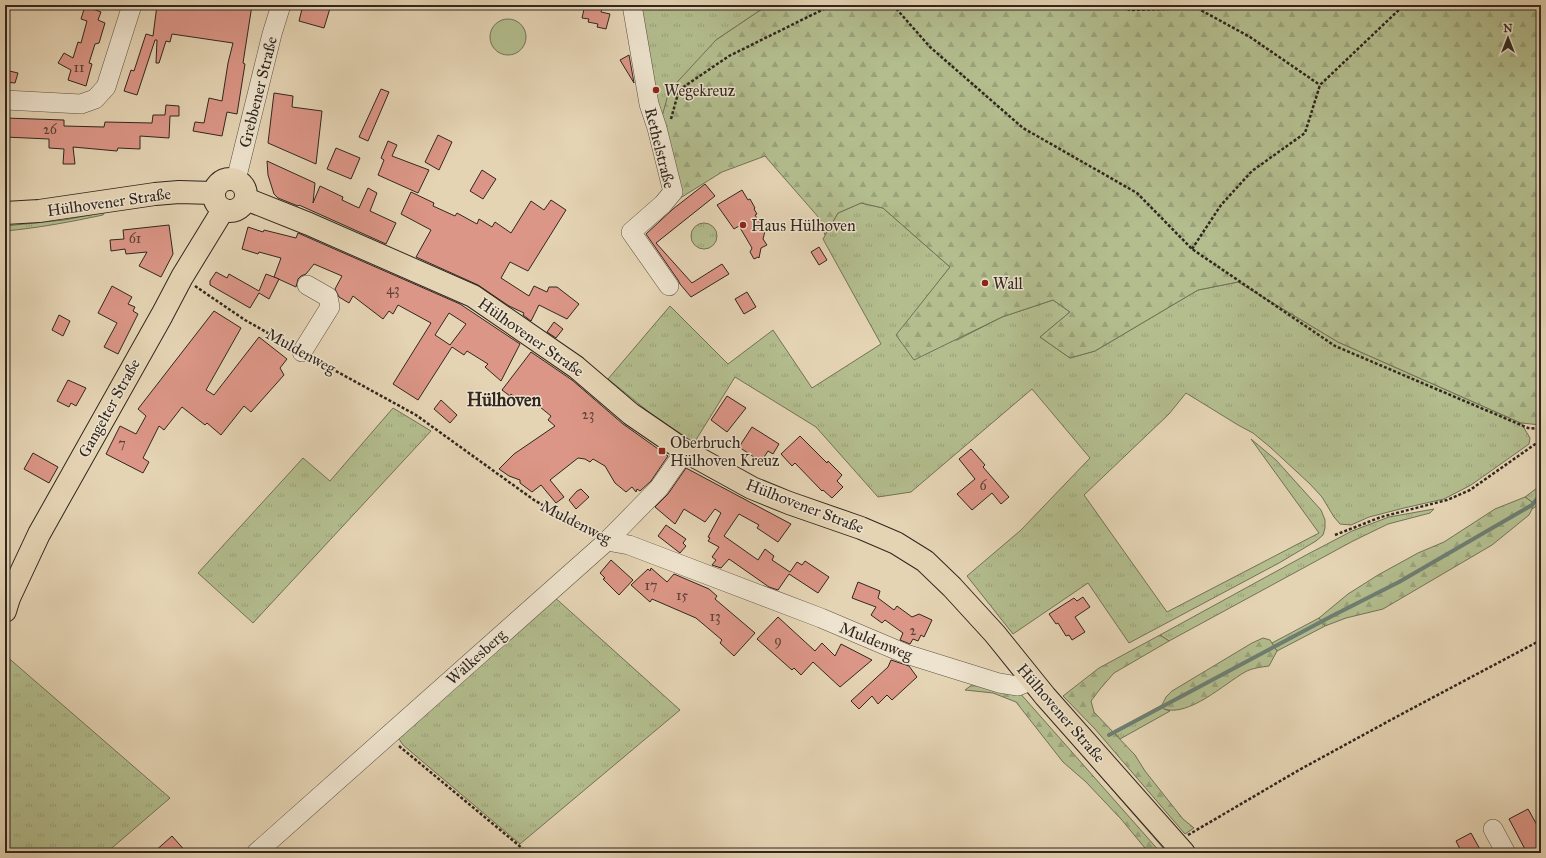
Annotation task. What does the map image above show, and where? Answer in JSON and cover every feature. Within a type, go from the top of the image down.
[{"type":"main road","points":[[221,180],[236,180],[245,188],[246,199],[237,210],[227,211],[218,201],[214,188],[221,180]]},
{"type":"main road","name":"Hülhovener Straße","points":[[5,213],[39,211],[155,194],[179,192],[218,201]]},
{"type":"main road","name":"Hülhovener Straße","points":[[246,199],[309,224],[473,296],[576,367],[631,414],[685,452],[752,488],[789,503],[862,528],[896,543],[925,562],[952,587],[995,634],[1032,680],[1182,852]]},
{"type":"main road","name":"Gangelter Straße","points":[[5,611],[8,598],[39,534],[162,316],[218,201]]},
{"type":"street","points":[[5,100],[81,104],[95,99],[106,87],[132,5]]},
{"type":"street","name":"Grebbener Straße","points":[[236,180],[272,34],[281,5]]},
{"type":"street","name":"Rethelstraße","points":[[632,5],[649,104],[657,128],[673,192],[663,204],[631,232],[669,286]]},
{"type":"street","points":[[302,352],[330,307],[328,297],[307,285]]},
{"type":"street","name":"Wälkesberg","points":[[256,853],[607,541],[659,488],[685,452]]},
{"type":"street","name":"Muldenweg","points":[[607,541],[629,545],[821,618],[906,654],[1000,683],[1018,686],[1032,680]]},
{"type":"street","points":[[1493,829],[1506,853]]},
{"type":"path","points":[[671,121],[679,90],[729,56],[832,5]]},
{"type":"path","points":[[893,5],[930,47],[1023,128],[1137,193],[1192,249],[1335,346],[1528,428],[1540,428],[1541,418]]},
{"type":"path","points":[[1118,5],[1130,10],[1197,8],[1250,36],[1320,84]]},
{"type":"path","points":[[1192,249],[1222,205],[1252,171],[1305,133],[1320,84],[1404,5]]},
{"type":"path","name":"Muldenweg","points":[[182,277],[245,320],[416,415],[534,500],[607,541]]},
{"type":"path","points":[[1335,535],[1382,517],[1447,500],[1470,490],[1541,440]]},
{"type":"path","points":[[1182,852],[1184,838],[1197,829],[1299,770],[1541,640]]},
{"type":"path","points":[[387,736],[528,853]]},
{"type":"green space","points":[[635,5],[768,5],[716,40],[660,124]]},
{"type":"green space","points":[[768,5],[1541,5],[1541,425],[1521,423],[1338,342],[1238,282],[1198,290],[1095,351],[1070,358],[1040,337],[1070,312],[1053,300],[1002,317],[914,360],[896,335],[950,267],[883,208],[861,203],[838,213],[825,235],[820,219],[765,156],[722,172],[677,200],[660,124],[669,91],[716,40]]},
{"type":"green space","points":[[512,19],[521,24],[525,30],[525,44],[521,50],[512,55],[504,55],[495,50],[491,44],[490,33],[495,24],[501,20]]},
{"type":"green space","points":[[861,203],[883,208],[950,267],[897,335],[957,340],[1002,317],[1053,300],[1070,312],[1040,337],[1070,358],[1095,351],[1198,290],[1238,282],[1338,342],[1521,423],[1530,438],[1529,444],[1471,485],[1444,499],[1369,517],[1351,525],[1340,524],[1322,497],[1270,447],[1253,433],[1186,393],[1169,414],[1084,495],[1167,612],[1319,533],[1251,439],[1276,460],[1321,510],[1325,520],[1323,535],[1316,541],[1279,563],[1129,643],[1088,583],[1013,634],[967,576],[1021,530],[1090,458],[1032,389],[911,492],[878,497],[816,427],[735,377],[694,443],[649,412],[608,379],[670,306],[728,364],[773,330],[812,388],[881,344],[823,239],[838,213]]},
{"type":"green space","points":[[105,212],[103,215],[78,220],[5,231],[5,226],[64,220]]},
{"type":"green space","points":[[704,223],[713,227],[717,236],[713,245],[704,249],[695,245],[691,236],[695,227]]},
{"type":"green space","points":[[393,408],[431,431],[253,623],[198,573],[303,458],[330,481]]},
{"type":"green space","points":[[1541,485],[1541,503],[1532,509],[1532,502],[1525,497]]},
{"type":"green space","points":[[1525,497],[1532,502],[1532,509],[1529,515],[1492,545],[1383,609],[1346,618],[1325,626],[1319,618],[1348,594],[1378,575],[1418,553],[1444,542],[1495,509]]},
{"type":"green space","points":[[1434,509],[1430,513],[1388,524],[1353,541],[1169,641],[1160,635],[1352,531],[1389,517]]},
{"type":"green space","points":[[552,595],[680,710],[520,844],[403,745],[399,739],[399,731]]},
{"type":"green space","points":[[1319,618],[1325,626],[1277,651],[1272,643]]},
{"type":"green space","points":[[1160,635],[1169,641],[1114,673],[1091,701],[1094,712],[1135,755],[1145,771],[1183,819],[1194,828],[1185,834],[1095,729],[1063,696],[1099,668]]},
{"type":"green space","points":[[1263,638],[1270,640],[1277,651],[1269,666],[1245,672],[1195,704],[1174,710],[1164,709],[1162,705],[1166,697],[1172,691],[1252,643]]},
{"type":"green space","points":[[5,655],[170,798],[106,853],[5,853]]},
{"type":"green space","points":[[976,682],[1019,692],[1161,853],[1149,853],[1121,819],[1086,782],[1063,762],[1016,702],[993,693],[965,690]]},
{"type":"green space","points":[[1026,691],[1032,692],[1165,845],[1164,849]]},
{"type":"green space","points":[[1162,705],[1164,709],[1170,711],[1120,739],[1114,732]]},
{"type":"building","points":[[157,5],[252,5],[237,114],[227,112],[222,136],[193,131],[195,122],[204,123],[209,98],[222,101],[233,43],[172,34],[170,42],[166,41],[159,63],[156,63],[157,40],[155,40],[137,95],[124,91],[131,70],[134,71],[146,34],[153,36]]},
{"type":"building","points":[[303,5],[331,5],[324,28],[299,21]]},
{"type":"building","points":[[585,5],[603,5],[601,12],[610,14],[606,29],[597,27],[598,24],[588,22],[589,19],[582,18]]},
{"type":"building","points":[[85,6],[101,12],[98,20],[105,23],[99,43],[95,44],[89,63],[92,64],[86,86],[68,80],[71,70],[58,63],[64,53],[73,58],[78,42],[81,43],[87,21],[81,19]]},
{"type":"building","points":[[629,55],[634,83],[620,60]]},
{"type":"building","points":[[5,70],[18,73],[15,83],[5,82]]},
{"type":"building","points":[[381,89],[389,92],[368,141],[359,137]]},
{"type":"building","points":[[274,93],[293,96],[292,107],[322,111],[316,164],[268,143]]},
{"type":"building","points":[[166,105],[179,106],[179,116],[170,116],[169,138],[140,136],[140,149],[118,148],[117,151],[73,147],[75,164],[63,164],[64,149],[49,148],[49,139],[5,137],[5,118],[64,120],[64,126],[104,127],[105,122],[152,123],[153,115],[165,115]]},
{"type":"building","points":[[438,135],[452,142],[439,170],[425,162]]},
{"type":"building","points":[[388,141],[397,145],[392,156],[429,170],[418,193],[378,175],[384,160],[381,158]]},
{"type":"building","points":[[336,148],[360,158],[351,179],[327,169]]},
{"type":"building","points":[[267,161],[315,183],[313,203],[320,186],[343,197],[342,200],[359,208],[368,188],[377,193],[370,211],[396,223],[386,244],[299,205],[298,206],[278,198],[274,194],[268,175]]},
{"type":"building","points":[[482,170],[496,179],[483,199],[470,191]]},
{"type":"building","points":[[705,184],[715,196],[656,243],[692,283],[722,264],[729,274],[691,297],[680,284],[646,234],[673,209]]},
{"type":"building","name":"Haus Hülhoven","points":[[742,190],[748,200],[750,199],[757,214],[755,215],[765,231],[763,239],[767,245],[761,248],[759,258],[754,259],[750,252],[752,248],[739,226],[734,229],[717,205]]},
{"type":"building","points":[[411,192],[434,203],[433,206],[455,216],[457,213],[477,224],[479,219],[492,227],[495,222],[511,233],[531,201],[544,210],[551,200],[566,210],[528,271],[510,262],[501,278],[529,296],[534,286],[547,292],[549,287],[557,287],[579,304],[567,319],[539,305],[531,321],[523,315],[524,313],[509,306],[478,285],[416,257],[431,230],[401,214]]},
{"type":"building","points":[[169,225],[173,254],[161,277],[139,266],[147,252],[126,254],[125,249],[111,251],[110,240],[124,239],[123,230]]},
{"type":"building","points":[[248,227],[263,232],[264,230],[296,238],[298,233],[460,304],[520,344],[501,381],[485,367],[488,364],[467,351],[464,355],[452,347],[418,400],[393,384],[431,323],[398,305],[393,314],[389,311],[383,319],[353,296],[349,303],[339,297],[335,289],[342,276],[314,264],[306,274],[298,279],[296,287],[274,277],[281,258],[259,252],[258,254],[242,249]],"holes":[[[449,313],[466,324],[450,345],[435,335]]]},
{"type":"building","points":[[819,247],[827,260],[819,265],[811,252]]},
{"type":"building","points":[[216,272],[227,278],[229,274],[259,291],[266,274],[279,279],[269,299],[259,293],[250,308],[210,285],[210,281]]},
{"type":"building","points":[[112,286],[132,297],[128,304],[135,307],[133,311],[138,314],[118,354],[104,347],[117,323],[98,313]]},
{"type":"building","points":[[747,292],[756,307],[744,314],[735,299]]},
{"type":"building","points":[[214,311],[241,328],[206,390],[214,395],[259,337],[287,359],[280,368],[284,375],[251,412],[244,406],[221,435],[207,423],[205,425],[182,407],[164,430],[159,426],[143,458],[149,462],[143,473],[106,454],[120,426],[136,434],[146,416],[138,409]]},
{"type":"building","points":[[59,315],[70,321],[63,336],[52,330]]},
{"type":"building","points":[[554,322],[563,329],[556,338],[547,332]]},
{"type":"building","points":[[531,352],[572,380],[623,424],[668,456],[651,481],[640,491],[637,489],[636,492],[632,487],[626,492],[615,483],[605,466],[593,459],[590,462],[585,459],[578,458],[550,480],[564,497],[556,503],[541,485],[532,492],[520,483],[520,480],[509,476],[499,469],[514,454],[555,426],[548,420],[551,416],[529,398],[527,399],[524,397],[520,402],[511,394],[510,396],[502,390]]},
{"type":"building","points":[[68,380],[86,388],[76,406],[71,403],[69,407],[57,401]]},
{"type":"building","points":[[727,396],[746,408],[727,432],[711,420]]},
{"type":"building","points":[[441,400],[457,415],[450,423],[434,409]]},
{"type":"building","points":[[752,427],[779,444],[773,454],[768,451],[761,462],[739,447]]},
{"type":"building","points":[[800,436],[827,463],[828,461],[842,475],[837,481],[843,487],[832,498],[823,490],[822,491],[795,463],[792,466],[781,454]]},
{"type":"building","points":[[971,449],[985,465],[983,467],[1009,497],[1001,504],[992,493],[972,510],[957,494],[975,479],[959,459]]},
{"type":"building","points":[[33,453],[58,467],[49,483],[24,469]]},
{"type":"building","points":[[686,468],[791,524],[778,542],[757,528],[759,525],[739,514],[724,536],[758,560],[765,549],[774,556],[772,560],[790,572],[797,562],[802,565],[805,561],[829,577],[818,593],[789,574],[778,590],[769,587],[729,559],[721,568],[712,565],[716,560],[712,557],[719,547],[708,541],[710,538],[708,537],[721,513],[715,509],[705,522],[684,509],[675,524],[655,507],[668,494]]},
{"type":"building","points":[[581,489],[589,497],[576,509],[569,500],[577,491]]},
{"type":"building","points":[[666,525],[686,539],[683,543],[686,546],[680,553],[658,536]]},
{"type":"building","points":[[611,560],[633,580],[619,595],[603,579],[605,578],[600,573]]},
{"type":"building","points":[[651,568],[667,582],[674,574],[709,589],[717,596],[715,599],[755,633],[734,656],[720,643],[722,640],[696,618],[652,599],[650,602],[631,585],[648,569],[650,571]]},
{"type":"building","points":[[858,582],[880,591],[878,598],[894,610],[897,606],[912,617],[919,614],[932,620],[924,637],[921,635],[918,641],[913,639],[910,644],[900,640],[903,633],[885,620],[882,623],[871,615],[876,607],[852,598]]},
{"type":"building","points":[[1083,597],[1090,607],[1075,617],[1085,632],[1072,640],[1069,635],[1066,636],[1058,623],[1056,624],[1049,614],[1074,598],[1077,601]]},
{"type":"building","points":[[778,617],[815,651],[822,643],[835,656],[841,644],[872,660],[840,687],[813,662],[801,675],[794,668],[792,670],[757,639]]},
{"type":"building","points":[[891,660],[909,666],[917,677],[892,700],[887,695],[878,704],[872,696],[859,709],[851,701],[888,667]]},
{"type":"building","points":[[1528,809],[1537,825],[1541,823],[1541,853],[1527,853],[1509,819]]},
{"type":"building","points":[[1471,833],[1482,853],[1462,853],[1456,841]]},
{"type":"building","points":[[172,836],[187,853],[153,853]]},
{"type":"waterway","points":[[1109,735],[1399,582],[1532,505],[1541,494]]},
{"type":"place","name":"Wegekreuz","points":[[656,90]]},
{"type":"place","name":"Haus Hülhoven","points":[[743,225]]},
{"type":"place","name":"Wall","points":[[985,283]]},
{"type":"place","name":"Oberbruch Hülhoven Kreuz","points":[[662,451]]},
{"type":"district","name":"Hülhoven","points":[[504,400]]}]
